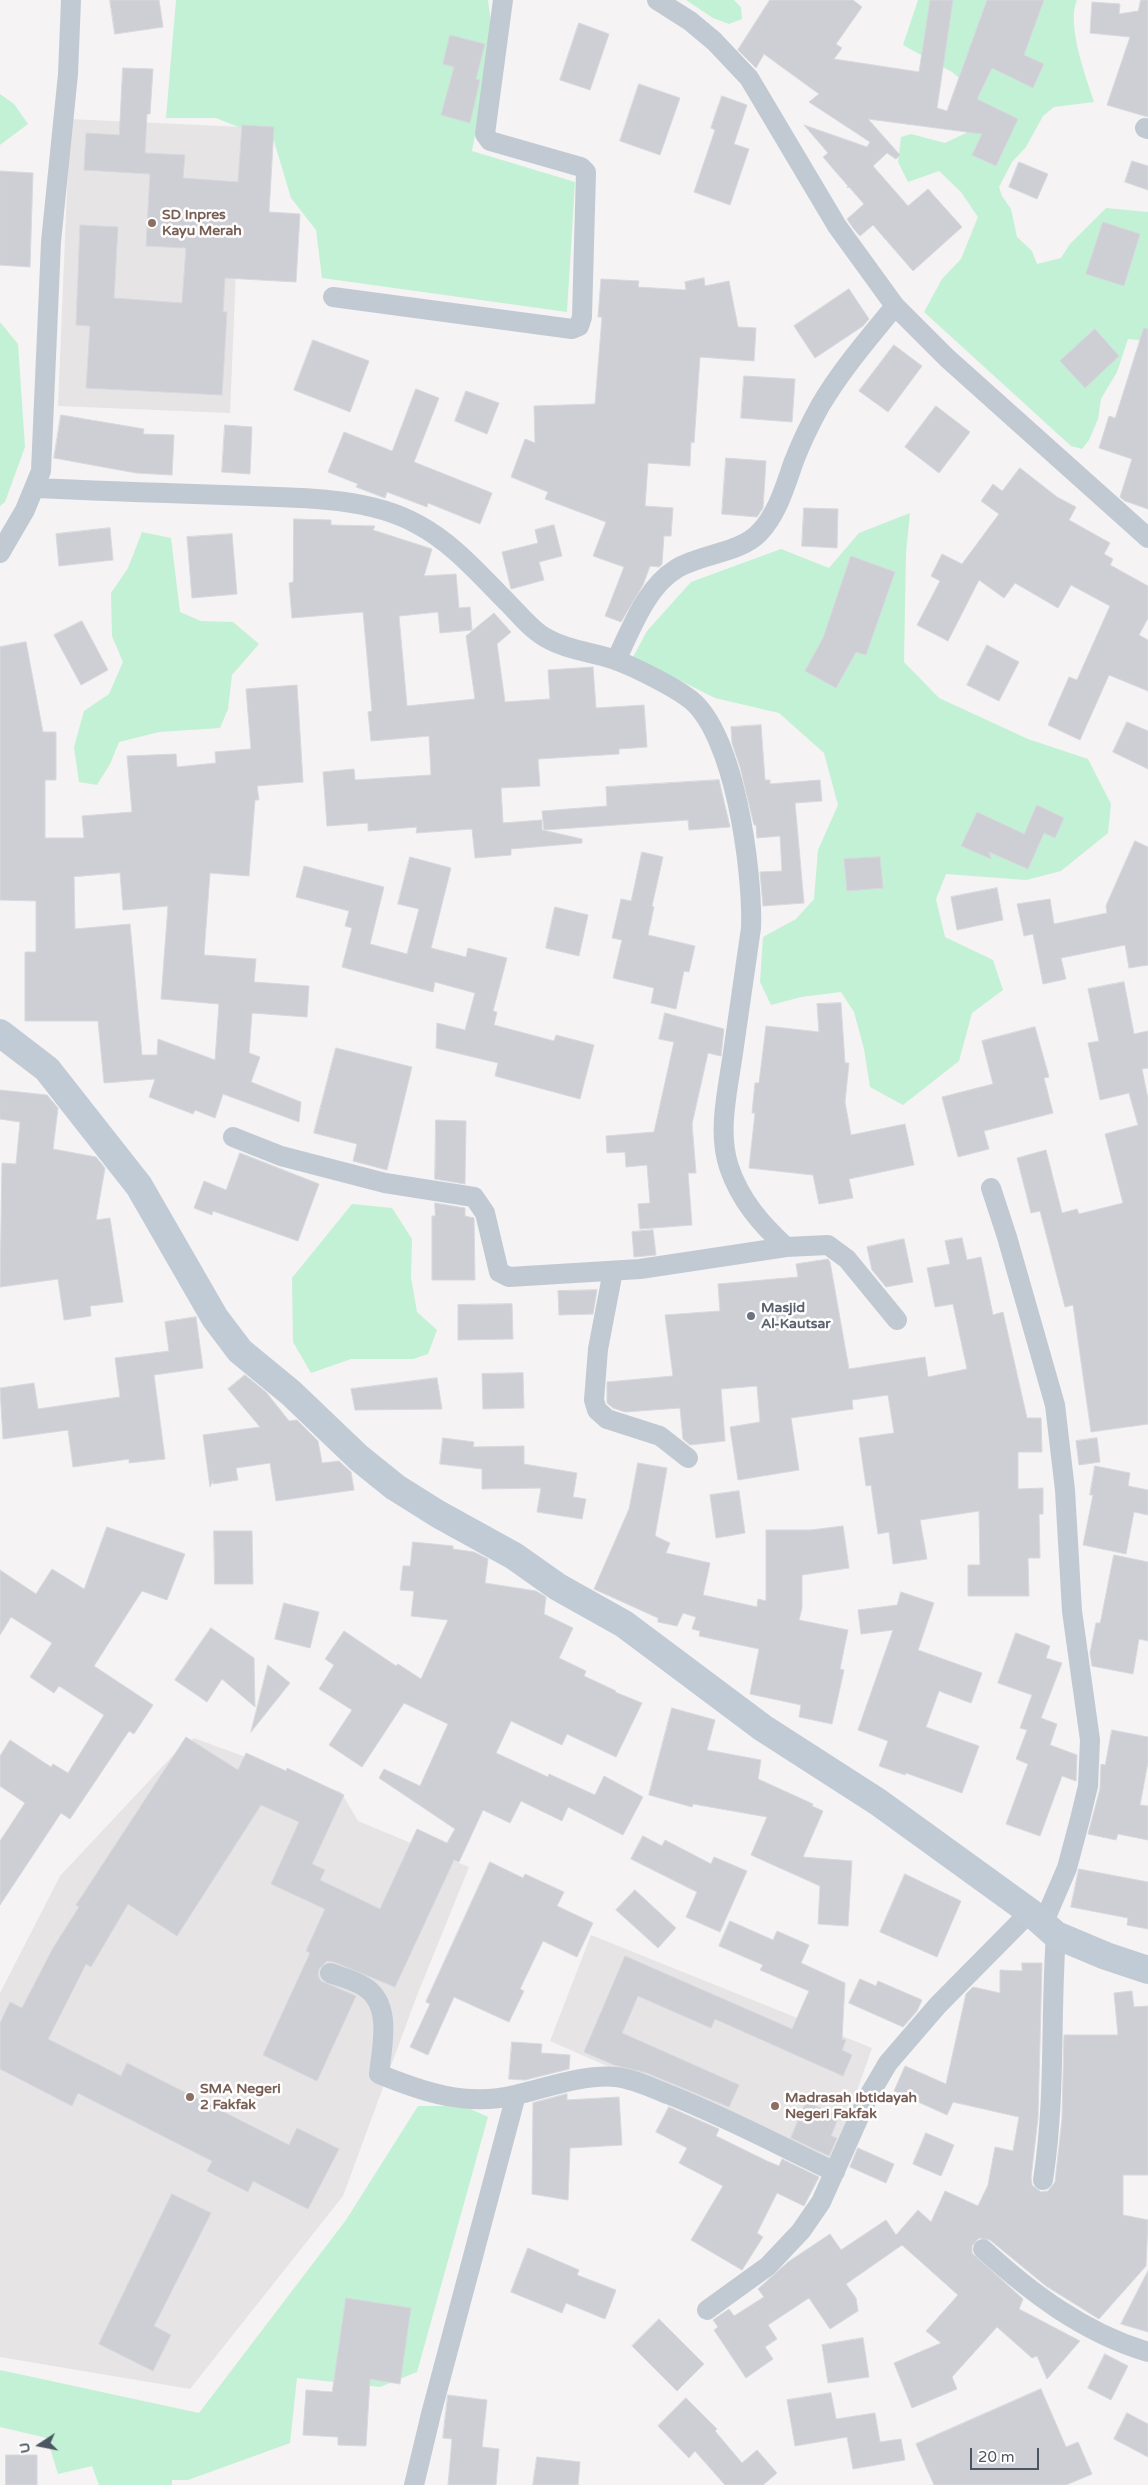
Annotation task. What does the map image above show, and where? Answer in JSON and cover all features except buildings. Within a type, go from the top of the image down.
[{"type":"main road","points":[[0,1033],[47,1069],[139,1186],[215,1318],[240,1352],[291,1393],[359,1458],[395,1487],[438,1514],[514,1556],[558,1588],[624,1624],[763,1728],[878,1802],[1043,1924],[1106,1956],[1148,1970]]},
{"type":"street","points":[[0,553],[36,488],[44,452],[51,242],[68,74],[71,0]]},
{"type":"street","points":[[333,297],[572,329],[580,326],[582,317],[586,172],[581,167],[488,140],[485,134],[503,0]]},
{"type":"street","points":[[657,0],[690,21],[714,41],[749,78],[822,203],[895,306],[947,358],[1148,538]]},
{"type":"street","points":[[616,660],[646,604],[667,576],[688,563],[748,542],[759,533],[774,512],[801,445],[820,406],[849,363],[895,306]]},
{"type":"street","points":[[36,488],[333,501],[383,510],[414,522],[440,538],[457,552],[536,631],[552,642],[616,660],[688,698],[700,710],[712,728],[727,759],[746,857],[751,906],[751,928],[726,1109],[724,1140],[728,1166],[746,1204],[762,1225],[786,1247]]},
{"type":"street","points":[[233,1137],[281,1156],[385,1183],[474,1197],[485,1213],[496,1261],[503,1276],[531,1277],[613,1271],[820,1244],[835,1248],[848,1259],[897,1320]]},
{"type":"street","points":[[991,1188],[1055,1405],[1065,1490],[1072,1611],[1090,1740],[1088,1786],[1080,1819],[1067,1868],[1043,1924],[1053,2080],[1048,2147],[1043,2180]]},
{"type":"street","points":[[613,1271],[598,1349],[594,1400],[597,1410],[607,1420],[660,1436],[688,1458]]},
{"type":"street","points":[[707,2310],[768,2266],[801,2231],[821,2202],[868,2097],[888,2063],[938,2005],[1043,1924]]},
{"type":"street","points":[[330,1972],[364,1986],[380,2003],[384,2031],[379,2074],[415,2088],[450,2098],[496,2099],[547,2085],[588,2079],[615,2077],[635,2081],[693,2104],[835,2172]]},
{"type":"street","points":[[414,2485],[431,2414],[516,2095]]},
{"type":"street","points":[[983,2249],[1045,2301],[1085,2326],[1148,2352]]},
{"type":"shaded area","name":"SD Inpres Kayu Merah","points":[[70,119],[242,127],[230,413],[58,406]]},
{"type":"shaded area","name":"SMA Negeri 2 Fakfak","points":[[194,1738],[341,1792],[358,1821],[469,1867],[416,1998],[343,2196],[190,2389],[0,2357],[0,1993],[60,1876],[177,1751]]},
{"type":"shaded area","name":"Madrasah Ibtidayah Negeri Fakfak","points":[[591,1935],[872,2048],[831,2165],[550,2041]]},
{"type":"green space","points":[[176,0],[488,0],[493,38],[472,151],[575,182],[567,312],[322,278],[316,230],[291,198],[274,141],[216,118],[166,118]]},
{"type":"green space","points":[[686,0],[734,0],[741,7],[742,19],[729,24],[713,18]]},
{"type":"green space","points":[[918,0],[1077,0],[1074,10],[1075,36],[1094,102],[1054,107],[1043,116],[1026,147],[1012,162],[999,187],[1002,196],[1011,209],[1017,237],[1032,251],[1037,264],[1061,258],[1070,244],[1106,208],[1148,212],[1148,341],[1128,339],[1117,372],[1101,399],[1098,419],[1089,440],[1082,449],[1071,446],[924,312],[942,279],[961,259],[978,217],[961,192],[939,171],[908,182],[898,162],[901,137],[911,134],[945,143],[966,133],[973,107],[974,90],[952,72],[903,45]]},
{"type":"green space","points":[[0,94],[14,104],[28,124],[0,145]]},
{"type":"green space","points":[[0,322],[18,344],[25,447],[5,502],[0,506]]},
{"type":"green space","points":[[910,513],[906,553],[904,662],[939,698],[1028,739],[1088,759],[1111,804],[1108,833],[1061,871],[1026,880],[946,874],[936,899],[945,937],[993,960],[1003,990],[972,1013],[959,1061],[903,1105],[870,1087],[864,1049],[854,1012],[841,992],[801,997],[771,1005],[760,982],[763,937],[796,919],[814,899],[818,850],[838,805],[824,753],[779,713],[715,698],[633,657],[647,631],[691,582],[781,549],[829,568],[859,533]]},
{"type":"green space","points":[[142,532],[171,538],[180,612],[201,621],[233,622],[259,644],[232,675],[228,709],[220,728],[159,732],[119,742],[110,764],[97,785],[79,782],[74,747],[84,711],[109,694],[123,662],[112,636],[111,593],[128,568]]},
{"type":"green space","points":[[352,1204],[392,1208],[412,1239],[411,1277],[417,1312],[437,1330],[428,1354],[413,1359],[351,1359],[311,1373],[293,1342],[292,1278]]},
{"type":"green space","points":[[418,2106],[464,2106],[488,2117],[417,2372],[380,2387],[297,2378],[290,2443],[188,2480],[172,2480],[172,2485],[99,2485],[92,2466],[58,2474],[47,2438],[0,2427],[0,2370],[199,2413],[346,2220]]},
{"type":"place","name":"SD Inpres Kayu Merah","points":[[152,223]]},
{"type":"place","name":"Masjid Al-Kautsar","points":[[751,1316]]},
{"type":"place","name":"SMA Negeri 2 Fakfak","points":[[190,2097]]},
{"type":"place","name":"Madrasah Ibtidayah Negeri Fakfak","points":[[775,2106]]}]
